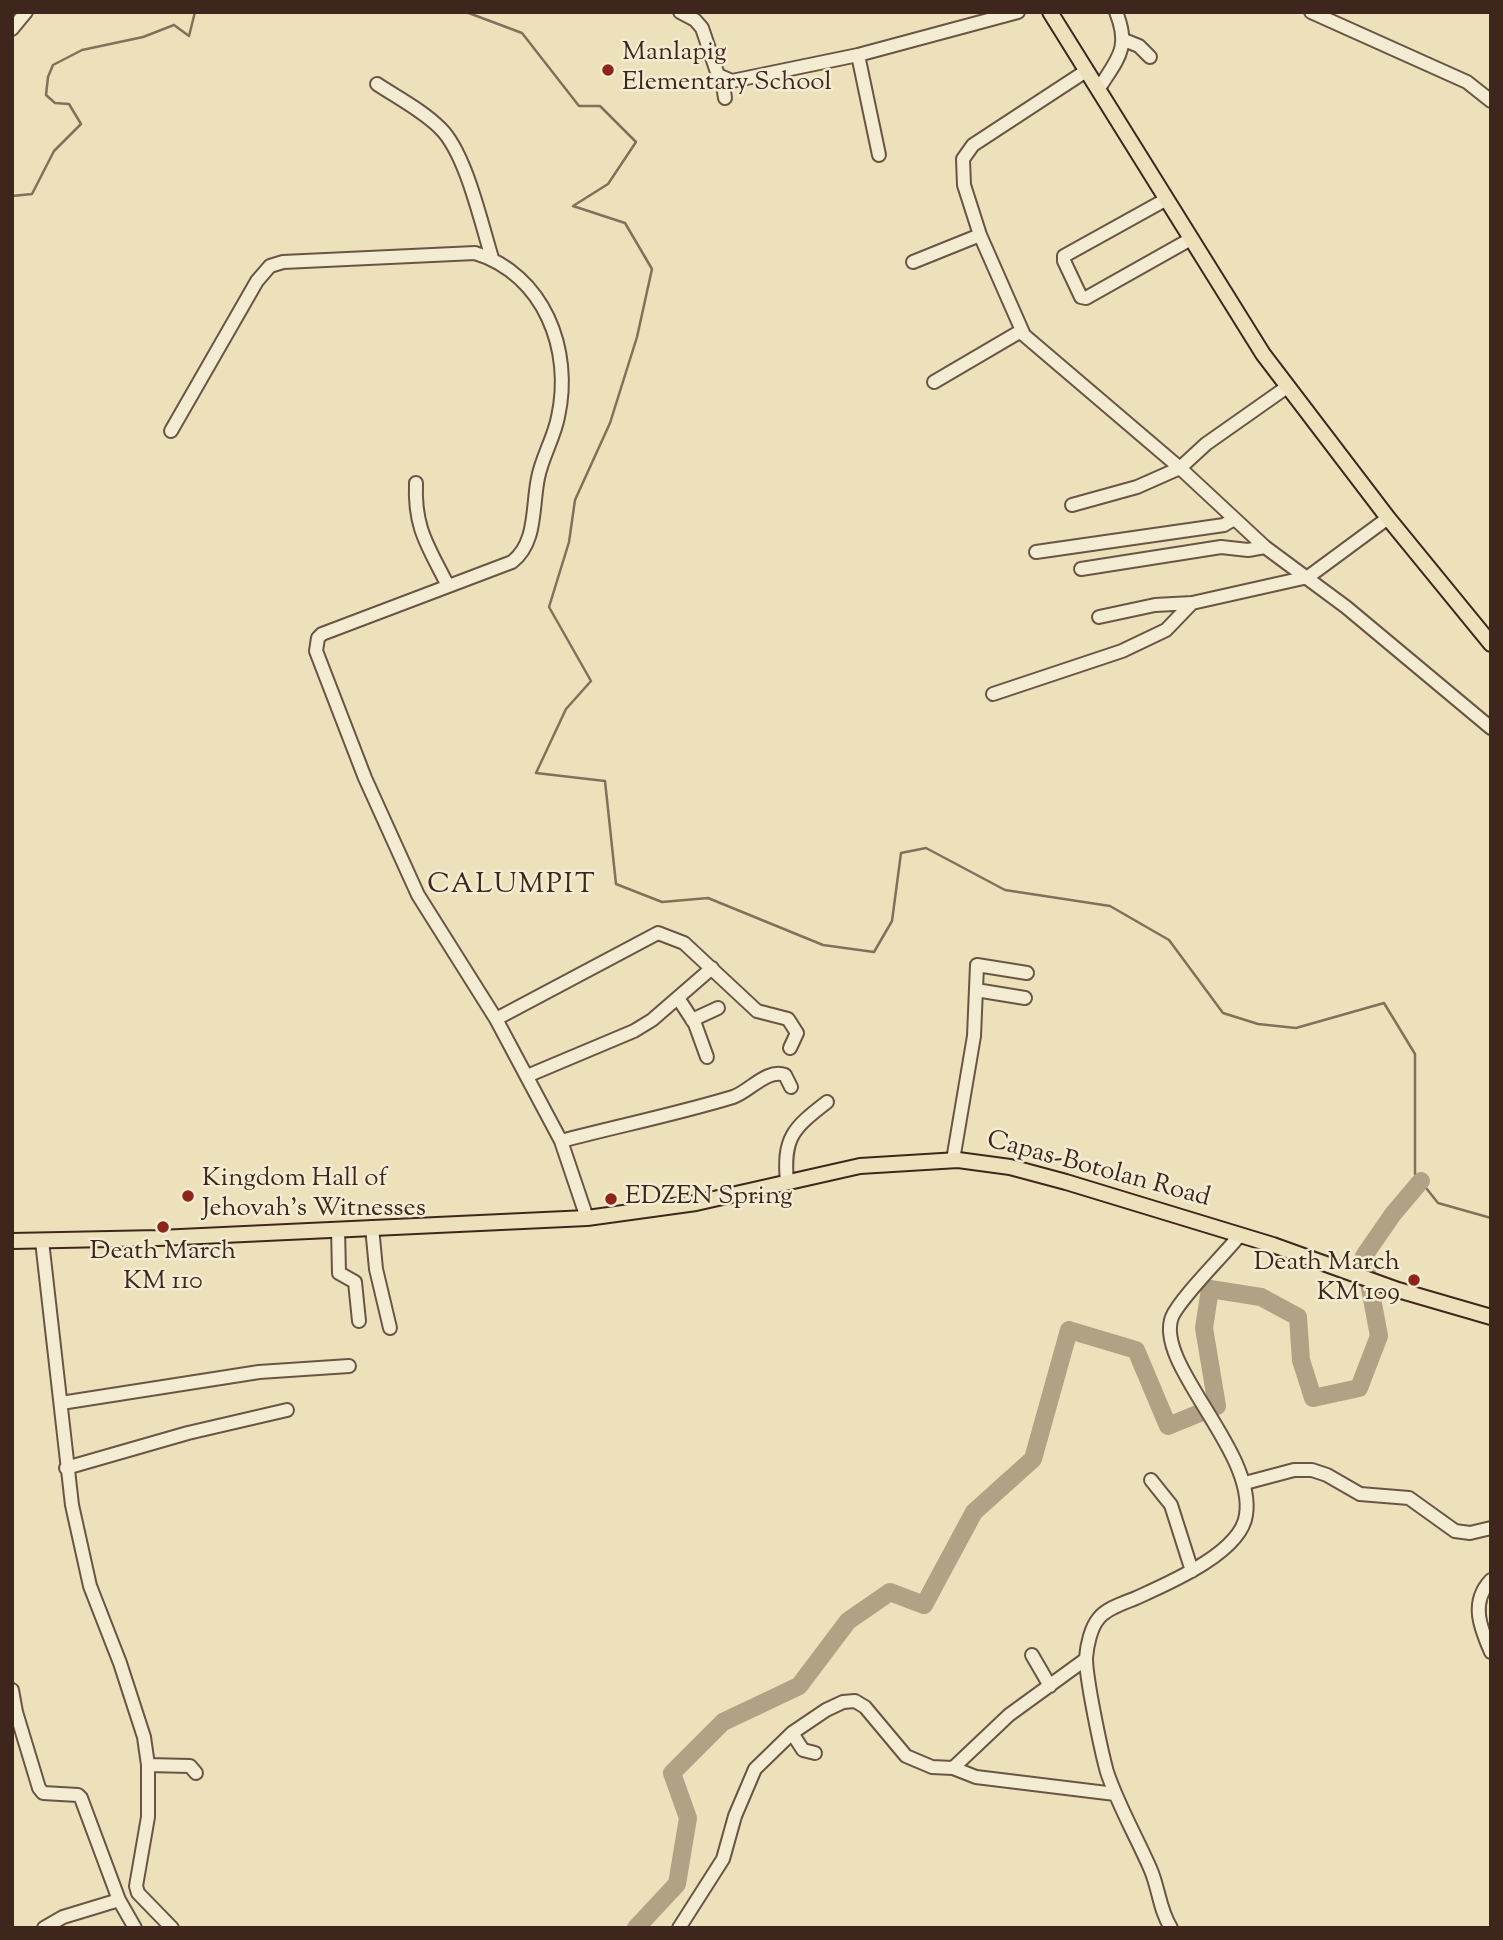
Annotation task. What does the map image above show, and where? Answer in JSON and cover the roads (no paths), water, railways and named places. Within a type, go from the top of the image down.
[{"type":"main road","points":[[1050,12],[1189,240],[1287,387],[1388,518],[1491,643]]},
{"type":"main road","name":"Capas-Botolan Road","points":[[12,1241],[586,1218],[696,1203],[860,1166],[953,1160],[1010,1167],[1240,1236],[1398,1290],[1491,1317]]},
{"type":"street","points":[[12,29],[26,12]]},
{"type":"street","points":[[680,12],[700,25],[718,75],[737,80],[858,55],[969,18],[1018,12]]},
{"type":"street","points":[[1098,90],[1122,51],[1124,40],[1116,12]]},
{"type":"street","points":[[1311,12],[1467,82],[1491,101]]},
{"type":"street","points":[[1124,40],[1142,48],[1150,57]]},
{"type":"street","points":[[858,55],[878,155]]},
{"type":"street","points":[[1086,71],[967,152],[962,165],[964,185],[980,235],[1021,331],[1180,468],[1265,547],[1447,689],[1491,728]]},
{"type":"street","points":[[722,78],[725,98]]},
{"type":"street","points":[[377,85],[419,112],[444,134],[463,167],[492,258]]},
{"type":"street","points":[[1165,200],[1064,256],[1063,261],[1081,297],[1086,298],[1189,240]]},
{"type":"street","points":[[913,262],[980,235]]},
{"type":"street","points":[[170,431],[257,281],[270,266],[283,262],[457,251],[492,258],[525,282],[555,329],[559,355],[558,417],[538,476],[528,544],[522,555],[512,562],[447,584],[322,634],[316,643],[317,659],[365,778],[418,895],[496,1019],[561,1141],[586,1218]]},
{"type":"street","points":[[933,382],[1021,331]]},
{"type":"street","points":[[1072,505],[1137,487],[1180,468],[1206,444],[1287,387]]},
{"type":"street","points":[[416,483],[415,509],[418,525],[447,584]]},
{"type":"street","points":[[1099,617],[1155,605],[1192,603],[1308,578],[1388,518]]},
{"type":"street","points":[[1036,552],[1224,525],[1234,519]]},
{"type":"street","points":[[1082,569],[1221,547],[1265,547]]},
{"type":"street","points":[[993,694],[1122,651],[1166,630],[1192,603]]},
{"type":"street","points":[[496,1019],[653,934],[664,934],[684,943],[757,1011],[790,1021],[797,1033],[790,1048]]},
{"type":"street","points":[[953,1160],[974,1036],[979,964],[1027,973]]},
{"type":"street","points":[[527,1076],[634,1031],[712,968]]},
{"type":"street","points":[[976,990],[1025,998]]},
{"type":"street","points":[[678,998],[692,1020],[707,1057]]},
{"type":"street","points":[[692,1020],[718,1007]]},
{"type":"street","points":[[561,1141],[737,1096],[762,1079],[780,1073],[785,1075],[791,1087]]},
{"type":"street","points":[[787,1183],[785,1157],[794,1129],[827,1102]]},
{"type":"street","points":[[372,1227],[376,1269],[390,1328]]},
{"type":"street","points":[[338,1229],[339,1273],[355,1282],[359,1321]]},
{"type":"street","points":[[1171,1928],[1159,1902],[1151,1870],[1106,1770],[1086,1659],[1092,1629],[1103,1613],[1192,1571],[1229,1543],[1243,1527],[1248,1502],[1240,1466],[1204,1405],[1175,1351],[1171,1338],[1173,1316],[1240,1236]]},
{"type":"street","points":[[42,1241],[66,1468],[90,1586],[120,1663],[144,1737],[148,1765],[148,1817],[135,1886],[138,1893],[172,1928]]},
{"type":"street","points":[[61,1403],[259,1372],[349,1366]]},
{"type":"street","points":[[66,1468],[188,1433],[287,1410]]},
{"type":"street","points":[[1245,1483],[1294,1470],[1312,1470],[1327,1475],[1360,1494],[1405,1496],[1450,1529],[1461,1533],[1491,1528]]},
{"type":"street","points":[[1151,1480],[1171,1505],[1192,1571]]},
{"type":"street","points":[[1491,1580],[1480,1595],[1478,1607],[1480,1624],[1491,1652]]},
{"type":"street","points":[[1032,1655],[1050,1686]]},
{"type":"street","points":[[953,1768],[1009,1715],[1086,1659]]},
{"type":"street","points":[[12,1690],[39,1788],[48,1794],[78,1795],[82,1798],[119,1900],[135,1928]]},
{"type":"street","points":[[680,1928],[723,1859],[735,1816],[755,1769],[792,1732],[843,1702],[855,1701],[865,1707],[906,1756],[932,1767],[953,1768],[975,1777],[1115,1794]]},
{"type":"street","points":[[792,1732],[803,1750],[815,1753]]},
{"type":"street","points":[[148,1765],[190,1766],[196,1773]]},
{"type":"street","points":[[44,1928],[63,1917],[119,1900]]},
{"type":"waterway","points":[[12,196],[32,194],[54,151],[81,124],[69,104],[55,103],[46,95],[48,77],[53,65],[82,50],[143,37],[174,25],[189,36],[195,12]]},
{"type":"waterway","points":[[466,12],[522,33],[579,106],[600,106],[636,142],[608,184],[573,206],[625,223],[652,269],[637,337],[610,423],[575,500],[569,542],[549,607],[591,681],[566,709],[536,773],[605,781],[616,884],[662,902],[708,898],[823,945],[874,952],[892,921],[901,853],[926,848],[1005,890],[1110,906],[1169,940],[1223,1013],[1258,1024],[1296,1028],[1384,1003],[1415,1054],[1415,1174],[1438,1203],[1491,1218]]},
{"type":"waterway","points":[[636,1928],[677,1884],[688,1818],[672,1773],[723,1722],[799,1686],[848,1621],[890,1592],[924,1605],[974,1512],[1033,1459],[1069,1330],[1136,1350],[1168,1426],[1217,1406],[1204,1328],[1210,1289],[1261,1297],[1298,1317],[1301,1360],[1313,1398],[1359,1388],[1379,1336],[1364,1256],[1393,1214],[1421,1181]]},
{"type":"place","name":"Manlapig Elementary School","points":[[608,70]]},
{"type":"place","name":"Kingdom Hall of Jehovah's Witnesses","points":[[188,1196]]},
{"type":"place","name":"EDZEN Spring","points":[[611,1199]]},
{"type":"place","name":"Death March KM 110","points":[[163,1227]]},
{"type":"place","name":"Death March KM 109","points":[[1414,1280]]},
{"type":"district","name":"CALUMPIT","points":[[512,887]]}]
